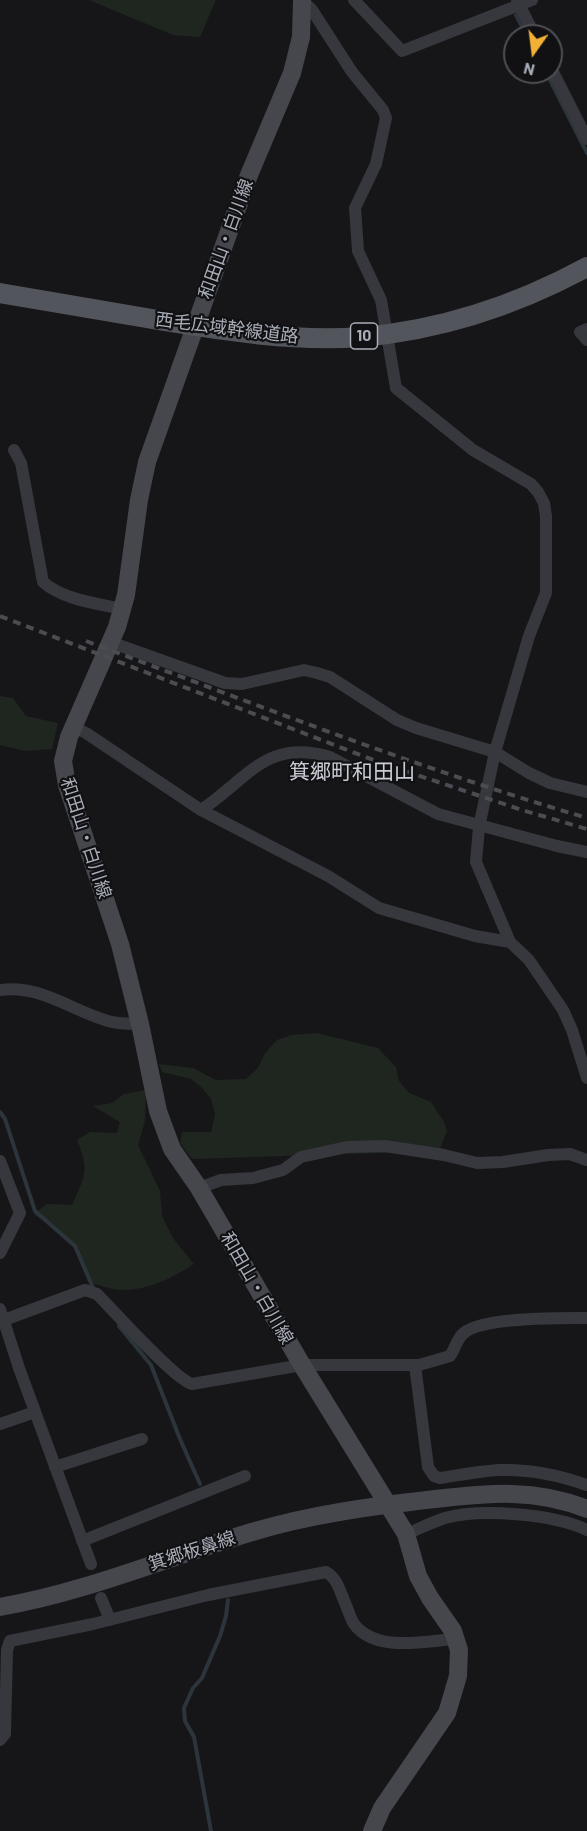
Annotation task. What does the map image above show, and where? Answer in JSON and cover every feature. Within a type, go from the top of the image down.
[{"type":"main road","name":"西毛広域幹線道路","points":[[0,293],[256,335],[307,338],[360,337],[440,325],[491,310],[526,297],[587,267]]},
{"type":"street","points":[[302,0],[312,9],[352,72],[383,110],[386,118],[376,164],[356,208],[358,251],[381,300],[396,388],[473,450],[531,484],[544,503],[546,592],[529,636],[491,767],[480,822],[476,854],[477,869],[510,942],[528,960],[562,1010],[572,1030],[587,1078]]},
{"type":"street","name":"和田山・白川線","points":[[302,0],[301,37],[294,65],[249,175],[147,462],[139,500],[126,595],[110,642],[74,727],[63,760],[64,775],[120,944],[158,1111],[172,1149],[198,1188],[386,1504]]},
{"type":"street","points":[[354,0],[402,51],[518,3],[532,0]]},
{"type":"street","points":[[518,3],[528,24]]},
{"type":"street","points":[[559,84],[587,139]]},
{"type":"street","points":[[587,329],[579,332],[587,340]]},
{"type":"street","points":[[14,450],[21,463],[43,582],[64,595],[122,609]]},
{"type":"street","points":[[110,642],[225,683],[242,684],[304,670],[330,677],[397,720],[495,752],[550,783],[587,792]]},
{"type":"street","points":[[74,727],[201,810],[328,876],[380,908],[475,936],[510,942]]},
{"type":"street","points":[[201,810],[269,758],[284,753],[312,752],[330,757],[438,814],[480,822],[557,846],[587,852]]},
{"type":"street","points":[[0,990],[18,989],[56,998],[107,1021],[140,1024]]},
{"type":"street","points":[[198,1188],[221,1180],[253,1178],[283,1170],[301,1157],[347,1147],[385,1146],[444,1155],[477,1163],[570,1154],[587,1160]]},
{"type":"street","points":[[0,1161],[20,1213],[0,1253]]},
{"type":"street","points":[[90,1563],[2,1315],[85,1290],[97,1294],[185,1382],[192,1384],[302,1365],[415,1365],[450,1356],[460,1336],[473,1327],[533,1318],[587,1318]]},
{"type":"street","points":[[415,1365],[428,1467],[434,1476],[440,1478],[499,1470],[520,1471],[549,1474],[587,1485]]},
{"type":"street","points":[[0,1424],[35,1412]]},
{"type":"street","points":[[55,1467],[142,1439]]},
{"type":"street","points":[[82,1541],[245,1476]]},
{"type":"street","name":"箕郷板鼻線","points":[[0,1607],[51,1596],[274,1526],[386,1504],[478,1495],[519,1494],[548,1496],[587,1509]]},
{"type":"street","points":[[372,1831],[381,1808],[447,1713],[460,1661],[456,1639],[448,1622],[424,1589],[406,1534],[386,1504]]},
{"type":"street","points":[[406,1534],[446,1518],[482,1514],[536,1515],[557,1519],[587,1530]]},
{"type":"street","points":[[0,1740],[5,1734],[7,1650],[10,1641],[57,1633],[208,1595],[326,1572],[338,1584],[353,1623],[373,1639],[385,1643],[456,1639]]},
{"type":"street","points":[[101,1598],[110,1620]]},
{"type":"shaded area","points":[[89,0],[216,0],[200,37],[173,35]]},
{"type":"shaded area","points":[[0,696],[13,698],[26,716],[58,723],[52,749],[25,751],[0,745]]},
{"type":"shaded area","points":[[317,1033],[378,1048],[396,1067],[399,1081],[409,1093],[431,1102],[444,1122],[447,1131],[439,1151],[192,1159],[180,1143],[182,1132],[211,1132],[215,1114],[211,1099],[191,1079],[162,1072],[159,1064],[193,1068],[216,1080],[246,1079],[258,1068],[265,1053],[277,1040],[292,1035]]},
{"type":"shaded area","points":[[146,1090],[145,1121],[138,1145],[160,1191],[162,1216],[173,1238],[194,1264],[151,1285],[122,1290],[94,1284],[66,1237],[33,1214],[47,1204],[72,1205],[83,1180],[85,1167],[77,1140],[90,1132],[117,1133],[120,1122],[93,1106],[112,1103],[124,1094]]},
{"type":"waterway","points":[[516,15],[521,24]]},
{"type":"waterway","points":[[552,84],[587,153]]},
{"type":"waterway","points":[[0,1112],[5,1119],[35,1211],[75,1246],[94,1290]]},
{"type":"waterway","points":[[119,1326],[151,1365],[200,1484]]},
{"type":"waterway","points":[[211,1831],[194,1737],[185,1721],[184,1708],[193,1688],[202,1678],[220,1636],[228,1600]]},
{"type":"railway","points":[[0,616],[381,763],[587,829]]},
{"type":"railway","points":[[86,641],[460,778],[587,818]]},
{"type":"district","name":"箕郷町和田山","points":[[352,772]]}]
